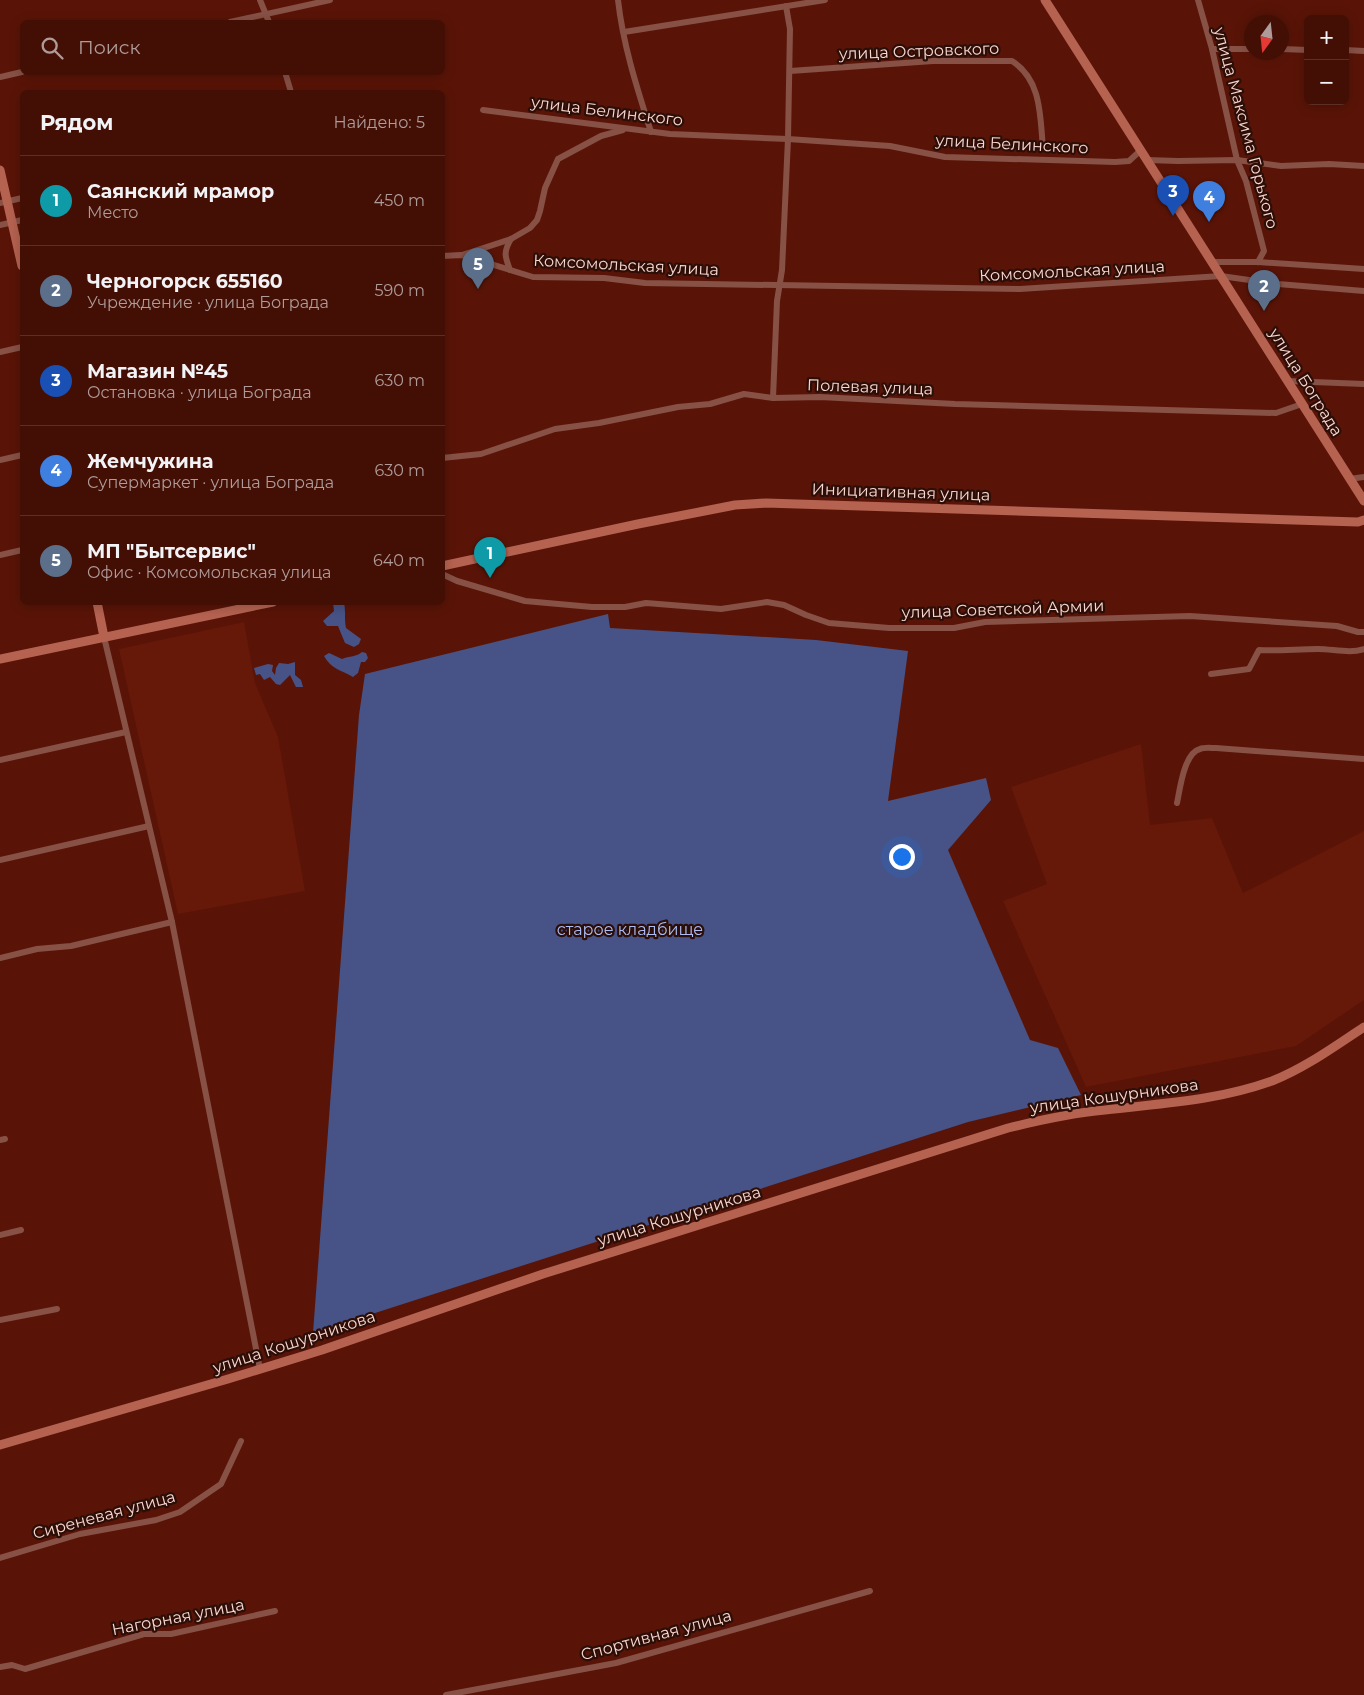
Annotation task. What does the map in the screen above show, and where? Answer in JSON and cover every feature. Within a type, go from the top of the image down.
[{"type":"main road","name":"улица Бограда","points":[[1045,0],[1364,501]]},
{"type":"main road","points":[[0,170],[4,202],[13,222],[20,256]]},
{"type":"main road","name":"Инициативная улица","points":[[445,565],[638,524],[735,505],[766,502],[1358,522],[1364,520]]},
{"type":"main road","points":[[98,605],[104,637]]},
{"type":"main road","points":[[0,659],[259,605]]},
{"type":"main road","name":"улица Кошурникова","points":[[0,1445],[322,1350],[543,1274],[1008,1128],[1070,1115],[1174,1104],[1236,1092],[1273,1080],[1295,1070],[1364,1027]]},
{"type":"street","points":[[260,0],[268,20]]},
{"type":"street","points":[[239,20],[330,0]]},
{"type":"street","points":[[618,0],[621,27],[624,32],[628,58],[651,132]]},
{"type":"street","points":[[624,32],[825,0]]},
{"type":"street","name":"улица Максима Горького","points":[[1198,0],[1212,50],[1237,160],[1246,181],[1264,251],[1258,262]]},
{"type":"street","points":[[772,398],[788,139],[790,29],[786,6]]},
{"type":"street","points":[[1212,50],[1244,49]]},
{"type":"street","points":[[1289,49],[1304,50]]},
{"type":"street","points":[[1349,50],[1364,50]]},
{"type":"street","name":"улица Островского","points":[[790,71],[933,61],[1012,61],[1021,67],[1030,78],[1038,96],[1043,148]]},
{"type":"street","points":[[0,77],[20,72]]},
{"type":"street","points":[[286,75],[290,90]]},
{"type":"street","name":"улица Белинского","points":[[484,110],[670,134],[890,146],[945,157],[1115,162],[1129,161],[1141,150]]},
{"type":"street","points":[[461,255],[511,239],[530,228],[540,211],[545,188],[558,158],[601,136],[626,129]]},
{"type":"street","points":[[1147,160],[1237,160],[1281,166],[1329,164],[1364,166]]},
{"type":"street","points":[[4,202],[20,198]]},
{"type":"street","points":[[0,225],[20,220]]},
{"type":"street","points":[[510,270],[505,255],[506,247],[511,239]]},
{"type":"street","name":"Комсомольская улица","points":[[445,256],[461,255],[483,260],[533,277],[604,278],[644,283],[1020,289],[1221,276],[1278,284],[1364,291]]},
{"type":"street","points":[[1212,262],[1258,262],[1364,269]]},
{"type":"street","points":[[0,352],[20,347]]},
{"type":"street","points":[[1288,381],[1364,384]]},
{"type":"street","name":"Полевая улица","points":[[445,458],[481,454],[555,429],[599,423],[678,407],[710,404],[744,394],[772,398],[820,397],[955,404],[1276,413],[1302,404]]},
{"type":"street","points":[[0,460],[20,455]]},
{"type":"street","points":[[1349,479],[1364,477]]},
{"type":"street","points":[[0,555],[20,550]]},
{"type":"street","name":"улица Советской Армии","points":[[445,575],[457,581],[525,601],[592,607],[625,607],[646,604],[721,609],[767,602],[784,605],[830,623],[852,625],[927,629],[954,628],[985,622],[1190,616],[1337,626],[1364,632]]},
{"type":"street","points":[[104,637],[172,922],[260,1369]]},
{"type":"street","points":[[1210,674],[1249,669],[1259,650],[1316,649],[1357,652],[1364,649]]},
{"type":"street","points":[[0,760],[126,732]]},
{"type":"street","points":[[1177,803],[1187,762],[1191,754],[1199,749],[1216,748],[1364,758]]},
{"type":"street","points":[[0,860],[149,826]]},
{"type":"street","points":[[0,958],[37,949],[71,946],[172,922]]},
{"type":"street","points":[[0,1235],[20,1230]]},
{"type":"street","points":[[0,1320],[57,1309]]},
{"type":"street","name":"Сиреневая улица","points":[[0,1558],[80,1534],[156,1520],[180,1512],[216,1490],[221,1484],[240,1441]]},
{"type":"street","name":"Спортивная улица","points":[[446,1695],[616,1663],[870,1591]]},
{"type":"street","name":"Нагорная улица","points":[[0,1667],[12,1665],[25,1669],[144,1634],[170,1634],[275,1611]]},
{"type":"shaded area","points":[[244,622],[255,683],[278,737],[305,891],[178,914],[119,649]]},
{"type":"shaded area","points":[[1141,744],[1150,825],[1212,818],[1243,893],[1364,831],[1364,1000],[1296,1046],[1086,1087],[1003,901],[1047,884],[1011,787]]},
{"type":"green space","points":[[333,605],[344,605],[346,628],[361,639],[359,644],[354,647],[345,643],[338,626],[327,626],[323,621],[334,611]]},
{"type":"green space","name":"старое кладбище","points":[[608,614],[610,628],[816,640],[908,651],[888,801],[986,778],[991,800],[948,850],[1030,1040],[1058,1048],[1081,1095],[968,1122],[313,1333],[359,715],[365,674]]},
{"type":"green space","points":[[362,652],[366,653],[368,658],[365,662],[361,662],[358,673],[353,677],[333,667],[324,656],[329,653],[342,659],[358,655]]},
{"type":"green space","points":[[295,662],[295,675],[301,680],[303,687],[296,687],[290,675],[280,685],[276,684],[270,677],[264,680],[260,674],[256,675],[254,668],[268,664],[273,665],[272,671],[275,675],[279,663],[288,664]]},
{"type":"place","name":"Магазин №45","points":[[1173,216]]},
{"type":"place","name":"Жемчужина","points":[[1209,222]]},
{"type":"place","name":"МП \"Бытсервис\"","points":[[478,289]]},
{"type":"place","name":"Черногорск 655160","points":[[1264,311]]},
{"type":"place","name":"Саянский мрамор","points":[[490,578]]}]
